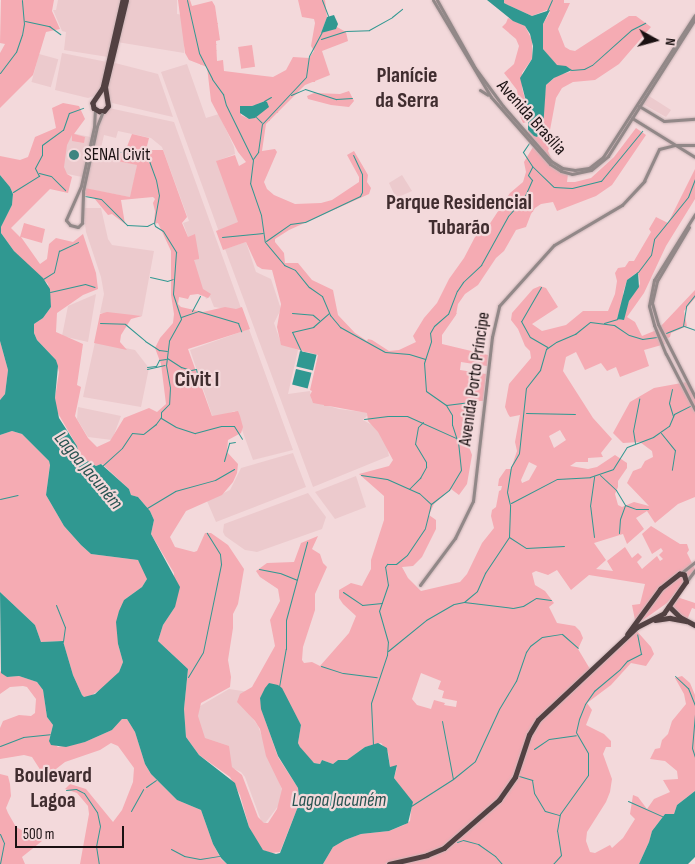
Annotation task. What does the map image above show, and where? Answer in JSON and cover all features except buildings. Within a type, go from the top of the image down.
[{"type":"main road","points":[[124,0],[105,87],[108,106],[103,111],[95,109],[93,102],[103,88],[124,0]]},
{"type":"main road","points":[[98,96],[107,99]]},
{"type":"main road","points":[[389,864],[444,848],[493,805],[515,777],[529,735],[538,720],[628,634],[661,615],[670,607],[675,596],[686,582],[684,575],[680,574],[661,589],[628,634]]},
{"type":"main road","points":[[670,607],[686,621]]},
{"type":"main road","points":[[641,614],[641,618],[647,622]]},
{"type":"main road","points":[[638,619],[647,622],[670,618],[695,624]]},
{"type":"street","name":"Avenida Brasília","points":[[435,0],[491,97],[526,135]]},
{"type":"street","name":"Avenida Brasília","points":[[435,0],[483,80],[532,143],[558,166],[575,170],[584,169],[603,158],[695,19]]},
{"type":"street","name":"Avenida Brasília","points":[[667,61],[695,15]]},
{"type":"street","points":[[480,90],[491,97]]},
{"type":"street","points":[[638,106],[664,121],[695,119]]},
{"type":"street","points":[[95,109],[95,123],[81,186],[67,222],[78,227],[82,224],[83,187],[96,126],[103,111]]},
{"type":"street","points":[[631,117],[695,157]]},
{"type":"street","name":"Avenida Porto Príncipe","points":[[420,586],[455,538],[473,500],[492,337],[499,306],[554,244],[622,205],[644,181],[658,150],[676,145],[695,144]]},
{"type":"street","points":[[72,211],[77,210],[82,213]]},
{"type":"street","points":[[695,214],[654,280],[649,306],[654,325],[666,354],[695,410]]},
{"type":"street","points":[[695,218],[654,288],[653,311],[662,335],[695,397]]},
{"type":"street","points":[[680,574],[695,562]]},
{"type":"street","points":[[690,567],[688,572],[694,572]]},
{"type":"street","points":[[686,582],[694,572]]},
{"type":"shaded area","points":[[1,0],[54,0],[52,11],[60,29],[46,32],[33,75],[0,108],[0,53],[5,44],[0,43]]},
{"type":"shaded area","points":[[58,0],[121,0],[108,57],[64,50],[66,32],[62,31],[53,10],[56,10]]},
{"type":"shaded area","points":[[128,0],[177,0],[177,14],[184,15],[184,53],[117,42]]},
{"type":"shaded area","points":[[178,0],[190,0],[192,6],[212,1],[215,6],[220,40],[216,41],[217,61],[223,60],[224,71],[273,77],[286,70],[293,57],[309,58],[314,51],[311,46],[314,19],[302,17],[298,0],[325,0],[327,17],[321,33],[337,27],[346,32],[348,41],[322,51],[330,75],[305,85],[266,124],[262,151],[275,149],[277,152],[264,182],[267,189],[274,195],[295,204],[321,203],[332,200],[359,182],[359,177],[347,155],[354,151],[368,175],[367,182],[371,188],[369,194],[289,230],[275,239],[275,242],[284,253],[285,263],[298,263],[312,280],[333,290],[338,315],[355,333],[367,341],[368,339],[372,340],[389,351],[399,350],[416,342],[413,336],[424,318],[437,303],[449,279],[464,258],[475,237],[487,228],[510,193],[523,182],[526,172],[524,162],[533,147],[549,164],[568,174],[567,182],[575,182],[591,178],[614,157],[636,128],[646,135],[612,185],[596,196],[557,211],[553,202],[541,204],[535,208],[526,227],[516,230],[504,251],[496,258],[478,285],[465,294],[458,304],[456,315],[442,335],[442,344],[488,355],[487,366],[461,362],[460,370],[486,374],[483,401],[472,401],[464,416],[462,427],[472,455],[467,484],[459,495],[451,489],[434,504],[429,515],[436,520],[436,529],[422,557],[413,566],[402,567],[408,578],[421,591],[460,582],[467,574],[482,543],[494,528],[491,516],[492,510],[496,507],[499,491],[502,486],[498,486],[499,479],[506,469],[511,469],[517,451],[515,442],[520,415],[510,417],[505,407],[509,384],[531,358],[530,351],[525,346],[518,329],[511,320],[512,313],[533,289],[540,286],[546,288],[558,307],[532,324],[542,331],[566,325],[583,311],[608,311],[615,294],[617,281],[615,273],[618,268],[625,267],[629,261],[634,261],[651,232],[649,229],[656,217],[668,223],[695,169],[695,199],[666,246],[644,293],[627,317],[635,322],[642,336],[659,329],[665,344],[644,350],[649,366],[620,377],[616,367],[607,371],[601,363],[585,370],[576,352],[566,357],[563,371],[593,418],[612,439],[601,453],[603,457],[588,458],[588,462],[576,462],[570,466],[588,469],[597,467],[615,455],[627,463],[627,468],[618,481],[615,494],[618,505],[622,507],[634,502],[649,506],[627,483],[633,471],[641,468],[645,461],[653,457],[652,451],[640,442],[623,443],[613,433],[630,402],[654,388],[687,382],[695,398],[695,497],[678,504],[655,523],[647,511],[636,518],[644,529],[627,544],[623,534],[594,543],[606,560],[596,569],[613,571],[607,561],[625,547],[632,558],[638,553],[642,557],[637,562],[642,569],[657,556],[660,561],[663,559],[659,555],[663,551],[661,548],[652,554],[642,534],[651,526],[680,544],[687,544],[689,550],[687,553],[695,569],[667,603],[636,625],[632,605],[640,604],[645,584],[589,575],[571,590],[557,570],[548,575],[536,571],[532,573],[535,585],[545,591],[554,603],[549,607],[557,623],[575,626],[580,631],[583,638],[578,649],[590,669],[534,724],[515,773],[498,799],[444,846],[426,854],[385,864],[323,864],[333,847],[345,840],[361,834],[389,831],[410,821],[412,802],[394,778],[397,767],[390,767],[388,752],[381,743],[365,747],[347,760],[338,760],[333,764],[322,760],[320,764],[314,763],[302,751],[298,743],[301,725],[292,709],[269,683],[260,698],[263,714],[278,757],[298,788],[299,797],[297,809],[280,852],[271,853],[263,850],[258,844],[249,827],[240,795],[230,777],[199,755],[186,737],[184,709],[188,669],[158,641],[163,625],[175,607],[174,573],[151,534],[154,520],[150,511],[138,497],[131,495],[129,489],[102,464],[96,466],[79,456],[77,446],[56,410],[55,398],[59,372],[56,360],[37,340],[34,333],[34,324],[43,318],[51,307],[48,284],[14,251],[1,233],[1,227],[12,205],[13,194],[0,175],[0,156],[20,160],[28,157],[35,137],[56,128],[52,108],[63,103],[79,106],[85,119],[74,134],[85,137],[84,143],[72,141],[72,135],[67,145],[64,167],[67,174],[72,177],[68,193],[50,189],[11,228],[20,237],[24,223],[45,229],[42,243],[21,237],[40,264],[47,259],[49,244],[56,238],[73,242],[83,234],[96,273],[98,289],[83,295],[57,313],[56,332],[83,344],[77,385],[81,387],[75,416],[88,438],[97,447],[110,441],[124,418],[149,408],[157,412],[166,404],[161,364],[155,348],[160,338],[173,323],[174,314],[171,295],[171,251],[158,223],[154,224],[155,211],[153,203],[155,199],[153,197],[121,200],[125,224],[112,214],[108,215],[94,198],[84,195],[85,188],[130,197],[137,165],[92,156],[94,147],[124,154],[132,134],[149,138],[147,146],[151,150],[163,150],[187,217],[182,223],[188,237],[195,234],[199,259],[194,260],[203,289],[211,294],[208,298],[198,294],[190,295],[188,299],[179,297],[178,304],[181,307],[203,312],[225,307],[236,309],[242,307],[250,329],[188,349],[212,416],[238,411],[240,416],[243,427],[241,433],[228,440],[227,452],[238,464],[237,473],[233,482],[222,495],[186,511],[170,537],[175,547],[194,552],[197,551],[205,533],[211,533],[228,545],[244,569],[238,604],[233,614],[233,628],[228,660],[231,677],[230,687],[201,703],[198,716],[205,738],[229,746],[232,767],[242,775],[258,817],[264,823],[268,823],[277,809],[282,789],[266,756],[260,729],[237,702],[240,694],[252,687],[275,646],[270,620],[280,601],[278,589],[260,577],[256,571],[267,563],[294,562],[301,543],[318,536],[312,549],[320,554],[323,563],[327,567],[315,594],[315,610],[303,647],[302,660],[304,663],[312,662],[320,666],[349,633],[356,616],[339,598],[339,590],[351,583],[362,586],[371,569],[371,560],[384,520],[384,496],[359,474],[389,466],[393,460],[378,432],[368,421],[367,413],[313,403],[310,395],[312,391],[310,390],[318,355],[281,345],[277,327],[281,304],[272,270],[262,269],[257,266],[246,242],[223,250],[216,231],[238,222],[216,161],[235,155],[239,166],[246,162],[238,152],[211,101],[207,67],[189,60],[185,53]],"holes":[[[265,101],[249,119],[241,115],[241,106],[252,106]],[[636,273],[639,275],[640,284],[629,301],[622,320],[617,318],[627,280]],[[560,430],[566,440],[554,448],[549,436]],[[529,462],[537,466],[529,480],[522,483],[521,480]],[[421,673],[441,681],[438,689],[444,691],[442,698],[457,701],[456,707],[444,705],[445,703],[434,700],[431,709],[417,705],[412,699]]]},
{"type":"shaded area","points":[[504,0],[564,0],[564,3],[570,3],[558,29],[565,47],[575,51],[629,16],[636,16],[651,27],[619,64],[595,80],[573,82],[562,88],[556,98],[550,130],[545,135],[550,145],[548,151],[552,160],[527,133],[529,131],[537,137],[541,132],[546,85],[558,75],[570,72],[570,68],[557,66],[543,49],[543,24],[550,12],[547,10],[532,16],[504,3]]},
{"type":"shaded area","points":[[508,18],[525,26],[532,40],[532,59],[522,73],[522,88],[528,109],[527,122],[523,123],[516,101],[518,97],[517,90],[504,73],[514,64],[519,46],[516,39],[502,27]]},
{"type":"shaded area","points":[[252,45],[255,67],[241,69],[238,47]]},
{"type":"shaded area","points":[[62,53],[107,62],[101,89],[97,95],[88,98],[55,90]]},
{"type":"shaded area","points":[[39,54],[58,59],[51,87],[31,82]]},
{"type":"shaded area","points":[[115,63],[158,74],[173,117],[112,103],[106,91],[112,65]]},
{"type":"shaded area","points":[[187,64],[206,118],[219,114],[234,147],[235,154],[217,161],[240,223],[219,232],[161,72]]},
{"type":"shaded area","points":[[349,91],[354,101],[349,107],[308,99],[307,96],[314,93],[340,94]]},
{"type":"shaded area","points":[[649,96],[671,110],[666,117],[643,104]]},
{"type":"shaded area","points":[[109,108],[174,122],[241,308],[233,310],[214,307],[210,297],[206,299],[191,260],[196,258],[183,223],[189,221],[162,147],[151,138],[118,131],[116,138],[104,135],[101,148],[94,147],[102,117]]},
{"type":"shaded area","name":"SENAI Civit","points":[[67,132],[91,137],[83,177],[58,172]]},
{"type":"shaded area","points":[[92,156],[137,165],[131,197],[86,188]]},
{"type":"shaded area","points":[[402,175],[412,191],[396,198],[389,183]]},
{"type":"shaded area","points":[[83,208],[101,208],[108,239],[112,245],[154,251],[142,316],[100,313],[104,294],[101,277],[86,232]]},
{"type":"shaded area","points":[[246,242],[256,272],[271,279],[281,309],[274,323],[281,343],[298,350],[288,394],[310,391],[312,401],[339,409],[370,413],[363,420],[376,427],[386,441],[389,456],[313,487],[225,249]]},
{"type":"shaded area","points":[[695,290],[695,298],[684,311],[687,326],[671,333],[670,337],[666,339],[660,327]]},
{"type":"shaded area","points":[[96,294],[88,342],[62,336],[68,306]]},
{"type":"shaded area","points":[[107,312],[142,316],[131,319],[121,335],[120,342],[127,350],[94,343],[100,314]]},
{"type":"shaded area","points":[[249,329],[293,450],[253,460],[235,411],[213,418],[190,350]]},
{"type":"shaded area","points":[[0,341],[8,370],[5,394],[0,400]]},
{"type":"shaded area","points":[[95,342],[135,350],[149,368],[141,407],[83,397]]},
{"type":"shaded area","points":[[78,407],[121,416],[112,440],[88,437],[77,419]]},
{"type":"shaded area","points":[[12,431],[22,434],[49,461],[46,495],[64,526],[81,545],[91,554],[138,560],[147,575],[147,579],[142,587],[124,600],[118,644],[123,662],[119,672],[110,683],[89,697],[82,695],[73,675],[63,641],[41,642],[35,625],[0,592],[0,435]]},
{"type":"shaded area","points":[[293,453],[306,487],[216,522],[207,501],[230,490],[241,468]]},
{"type":"shaded area","points":[[356,476],[366,507],[335,519],[315,492]]},
{"type":"shaded area","points":[[308,493],[326,517],[322,529],[257,552],[245,550],[225,536],[223,532],[224,524]]},
{"type":"shaded area","points":[[677,597],[695,603],[695,609],[692,608],[687,620],[672,608]]},
{"type":"shaded area","points":[[635,629],[651,647],[654,654],[646,666],[631,663],[611,685],[587,703],[592,710],[586,725],[604,734],[611,741],[611,747],[606,747],[603,754],[612,779],[606,802],[587,832],[586,841],[590,852],[595,853],[610,845],[612,848],[623,838],[635,819],[630,814],[633,795],[638,797],[647,809],[654,799],[670,792],[663,780],[678,779],[677,771],[665,761],[650,759],[655,749],[660,748],[662,740],[668,734],[672,721],[686,704],[684,694],[675,678],[682,676],[690,683],[695,695],[695,791],[677,805],[674,814],[665,814],[652,831],[639,864],[393,864],[437,853],[507,792],[528,739],[541,719]]},
{"type":"shaded area","points":[[0,671],[7,677],[19,676],[37,682],[43,690],[47,717],[53,725],[49,740],[58,747],[85,742],[112,730],[122,719],[127,719],[135,732],[145,764],[151,774],[177,800],[201,810],[213,844],[221,859],[227,864],[80,864],[89,814],[88,806],[77,793],[65,789],[70,784],[86,789],[113,822],[122,810],[133,782],[134,768],[118,746],[111,743],[100,750],[65,762],[56,769],[57,775],[51,776],[41,771],[32,757],[24,755],[0,759],[0,728],[3,721],[19,715],[31,716],[35,713],[36,699],[27,687],[23,686],[10,687],[0,694]]},
{"type":"shaded area","points":[[229,689],[249,692],[246,709],[258,726],[282,790],[282,801],[263,826],[245,777],[241,772],[224,764],[203,742],[195,709]]},
{"type":"shaded area","points":[[0,774],[8,776],[11,796],[6,808],[16,827],[42,841],[22,857],[25,864],[0,864]]},
{"type":"water","points":[[487,0],[504,0],[504,3],[532,16],[550,10],[543,24],[543,49],[557,65],[566,66],[572,70],[554,78],[546,85],[543,129],[537,137],[528,130],[528,109],[520,78],[532,59],[533,46],[530,34],[525,26],[513,21]]},
{"type":"water","points":[[334,15],[338,24],[336,29],[321,33],[327,17]]},
{"type":"water","points":[[265,101],[269,107],[255,118],[249,119],[240,113],[240,106],[252,106]]},
{"type":"water","name":"Lagoa Jacuném","points":[[0,175],[13,194],[12,205],[1,227],[1,233],[14,251],[43,278],[50,289],[51,307],[43,318],[34,324],[34,333],[37,340],[56,360],[58,366],[55,398],[59,418],[77,446],[79,456],[96,466],[101,464],[129,489],[131,495],[138,497],[150,511],[154,520],[151,534],[180,587],[175,607],[163,625],[158,641],[188,669],[184,709],[186,737],[199,755],[235,783],[249,827],[263,850],[276,854],[280,853],[297,809],[299,797],[298,788],[278,756],[261,709],[260,698],[265,688],[269,683],[278,685],[282,688],[301,725],[298,743],[314,763],[320,764],[322,760],[333,764],[338,760],[347,760],[365,747],[378,743],[387,748],[390,767],[397,765],[394,778],[413,802],[408,823],[389,831],[361,834],[345,840],[333,847],[323,864],[227,864],[213,844],[201,810],[177,800],[151,774],[145,764],[135,732],[127,719],[122,719],[112,730],[85,742],[66,747],[51,745],[49,741],[53,725],[47,717],[43,690],[37,682],[19,676],[7,677],[1,673],[0,592],[35,625],[41,642],[63,641],[73,675],[84,697],[95,694],[119,672],[123,662],[118,644],[116,622],[119,611],[124,600],[142,587],[147,579],[138,560],[91,554],[81,545],[64,526],[46,495],[49,461],[22,434],[12,431],[0,435],[0,400],[5,394],[8,370],[0,341]]},
{"type":"water","points":[[638,272],[639,287],[629,301],[624,320],[617,319],[627,280]]},
{"type":"water","points":[[300,351],[317,355],[313,370],[296,367]]},
{"type":"water","points":[[296,369],[312,373],[308,388],[292,385]]},
{"type":"water","points":[[695,791],[695,857],[688,864],[639,864],[652,831],[665,814],[674,814],[677,805]]},
{"type":"waterway","name":"Lagoa Jacuném","points":[[0,73],[16,52],[22,35],[24,24],[22,0]]},
{"type":"waterway","points":[[187,0],[199,53],[212,79],[223,94],[226,105],[253,160],[250,183],[261,215],[265,242],[284,265],[295,270],[309,287],[322,296],[330,315],[340,327],[385,352],[409,354],[425,359]]},
{"type":"waterway","points":[[322,0],[328,16]]},
{"type":"waterway","points":[[547,11],[552,0]]},
{"type":"waterway","points":[[321,39],[346,31],[369,30],[402,9]]},
{"type":"waterway","points":[[25,21],[49,26],[60,34]]},
{"type":"waterway","points":[[571,70],[584,69],[592,65],[631,30],[645,23]]},
{"type":"waterway","points":[[253,159],[258,152],[262,124],[306,77],[309,56],[322,32]]},
{"type":"waterway","points":[[291,95],[305,89],[336,99],[352,98]]},
{"type":"waterway","points":[[264,101],[271,97]]},
{"type":"waterway","points":[[13,192],[39,176],[35,168],[42,155],[42,145],[63,130],[69,113],[83,108]]},
{"type":"waterway","points":[[256,117],[262,123]]},
{"type":"waterway","points":[[529,143],[523,152],[532,166],[554,187],[572,188],[601,181],[642,131]]},
{"type":"waterway","points":[[95,150],[126,152],[148,158],[159,195],[154,223],[155,226],[163,231],[176,252],[173,294],[181,319],[169,341],[166,365],[170,387],[169,404],[161,412],[161,417],[156,424],[143,434],[132,433],[122,448],[102,466]]},
{"type":"waterway","points":[[266,241],[290,224],[305,222],[360,196],[362,192],[362,174],[353,155]]},
{"type":"waterway","points":[[470,402],[446,405],[426,391],[424,363],[431,341],[430,333],[434,326],[448,314],[457,291],[463,282],[481,265],[508,216],[524,198],[532,180],[528,175],[532,167]]},
{"type":"waterway","points":[[39,173],[51,176],[65,190]]},
{"type":"waterway","points":[[638,272],[651,255],[654,239],[688,197],[695,179]]},
{"type":"waterway","points":[[85,196],[101,199],[127,225],[147,226],[153,223]]},
{"type":"waterway","points":[[222,237],[263,233]]},
{"type":"waterway","points":[[43,279],[54,272],[59,251],[78,242]]},
{"type":"waterway","points":[[150,277],[167,281],[173,279]]},
{"type":"waterway","points":[[50,292],[85,284],[95,287]]},
{"type":"waterway","points":[[541,287],[521,321],[530,337],[547,347]]},
{"type":"waterway","points":[[666,333],[683,326],[686,306],[695,295]]},
{"type":"waterway","points":[[192,311],[200,296]]},
{"type":"waterway","points":[[181,317],[198,311],[238,323],[241,331]]},
{"type":"waterway","points":[[292,313],[313,315],[319,320]]},
{"type":"waterway","points":[[301,351],[292,332],[313,327],[329,313]]},
{"type":"waterway","points":[[604,323],[617,319]]},
{"type":"waterway","points":[[464,602],[477,591],[485,573],[509,537],[510,505],[507,492],[511,467],[519,453],[526,388],[540,370],[546,349],[556,342],[575,334],[590,322],[614,325],[629,335],[642,339],[657,337]]},
{"type":"waterway","points":[[100,323],[125,324],[145,341],[159,350],[167,351]]},
{"type":"waterway","points":[[684,326],[695,330]]},
{"type":"waterway","points":[[167,358],[181,367],[191,370],[196,369],[200,387]]},
{"type":"waterway","points":[[147,367],[156,366],[159,360],[166,359]]},
{"type":"waterway","points":[[147,369],[165,365]]},
{"type":"waterway","points":[[672,389],[669,403],[673,416]]},
{"type":"waterway","points":[[635,443],[633,431],[639,399]]},
{"type":"waterway","points":[[373,745],[371,703],[387,655],[388,642],[379,611],[388,585],[385,567],[387,564],[396,564],[407,555],[425,528],[431,504],[449,490],[461,470],[458,443],[452,425],[452,415],[446,405]]},
{"type":"waterway","points":[[511,503],[557,479],[590,477],[613,469],[627,447],[653,437],[669,426],[674,414],[690,406]]},
{"type":"waterway","points":[[526,413],[575,414]]},
{"type":"waterway","points":[[364,419],[407,416],[456,438]]},
{"type":"waterway","points":[[161,418],[176,427],[195,433],[221,426],[234,426],[242,439]]},
{"type":"waterway","points":[[409,489],[420,478],[426,467],[426,462],[415,444],[418,427],[423,422]]},
{"type":"waterway","points":[[661,433],[675,450],[672,470]]},
{"type":"waterway","points":[[224,461],[229,443],[235,442]]},
{"type":"waterway","points":[[147,508],[175,491],[215,480],[234,469]]},
{"type":"waterway","points":[[361,475],[387,479],[419,493],[431,504]]},
{"type":"waterway","points":[[600,475],[616,490],[625,505],[636,509],[648,509]]},
{"type":"waterway","points":[[594,476],[590,506],[594,537]]},
{"type":"waterway","points":[[0,499],[18,495]]},
{"type":"waterway","points":[[619,533],[620,519],[625,505]]},
{"type":"waterway","points":[[188,677],[203,652],[221,564],[220,554],[207,533]]},
{"type":"waterway","points":[[509,537],[526,548],[564,546]]},
{"type":"waterway","points":[[279,687],[286,649],[286,620],[307,542]]},
{"type":"waterway","points":[[259,569],[280,573],[297,580]]},
{"type":"waterway","points":[[343,592],[362,605],[382,603]]},
{"type":"waterway","points":[[388,651],[426,620],[454,604],[464,602],[513,608],[523,606],[536,598],[551,600]]},
{"type":"waterway","points":[[56,605],[65,627],[63,642]]},
{"type":"waterway","points":[[411,806],[453,779],[475,761],[499,709],[516,681],[530,646],[542,637],[562,634],[578,648]]},
{"type":"waterway","points":[[553,864],[561,855],[557,831],[560,814],[588,775],[588,753],[576,732],[579,719],[585,704],[594,691],[627,661],[641,654],[637,634]]},
{"type":"waterway","points":[[321,666],[343,673],[377,677]]},
{"type":"waterway","points":[[675,676],[688,688],[695,705]]},
{"type":"waterway","points":[[695,714],[692,748],[695,757]]},
{"type":"waterway","points":[[442,721],[453,779]]},
{"type":"waterway","points":[[0,746],[23,737],[50,734]]},
{"type":"waterway","points":[[534,749],[549,739],[576,735]]},
{"type":"waterway","points":[[519,776],[532,780],[534,793],[545,811],[559,815]]},
{"type":"waterway","points":[[146,787],[156,780]]},
{"type":"waterway","points":[[66,790],[76,789],[84,793],[97,812],[100,826],[96,846],[99,864]]},
{"type":"waterway","points":[[131,811],[143,789]]},
{"type":"waterway","points":[[628,801],[664,817]]},
{"type":"waterway","points":[[0,834],[4,843],[0,864]]},
{"type":"waterway","points":[[457,842],[463,840],[478,844],[495,856],[502,864]]},
{"type":"waterway","points":[[171,849],[184,856],[200,859],[220,856]]},
{"type":"place","name":"SENAI Civit","points":[[74,155]]},
{"type":"district","name":"Planície da Serra","points":[[407,88]]},
{"type":"district","name":"Parque Residencial Tubarão","points":[[459,214]]},
{"type":"district","name":"Civit I","points":[[197,380]]},
{"type":"district","name":"Boulevard Lagoa","points":[[53,788]]}]
